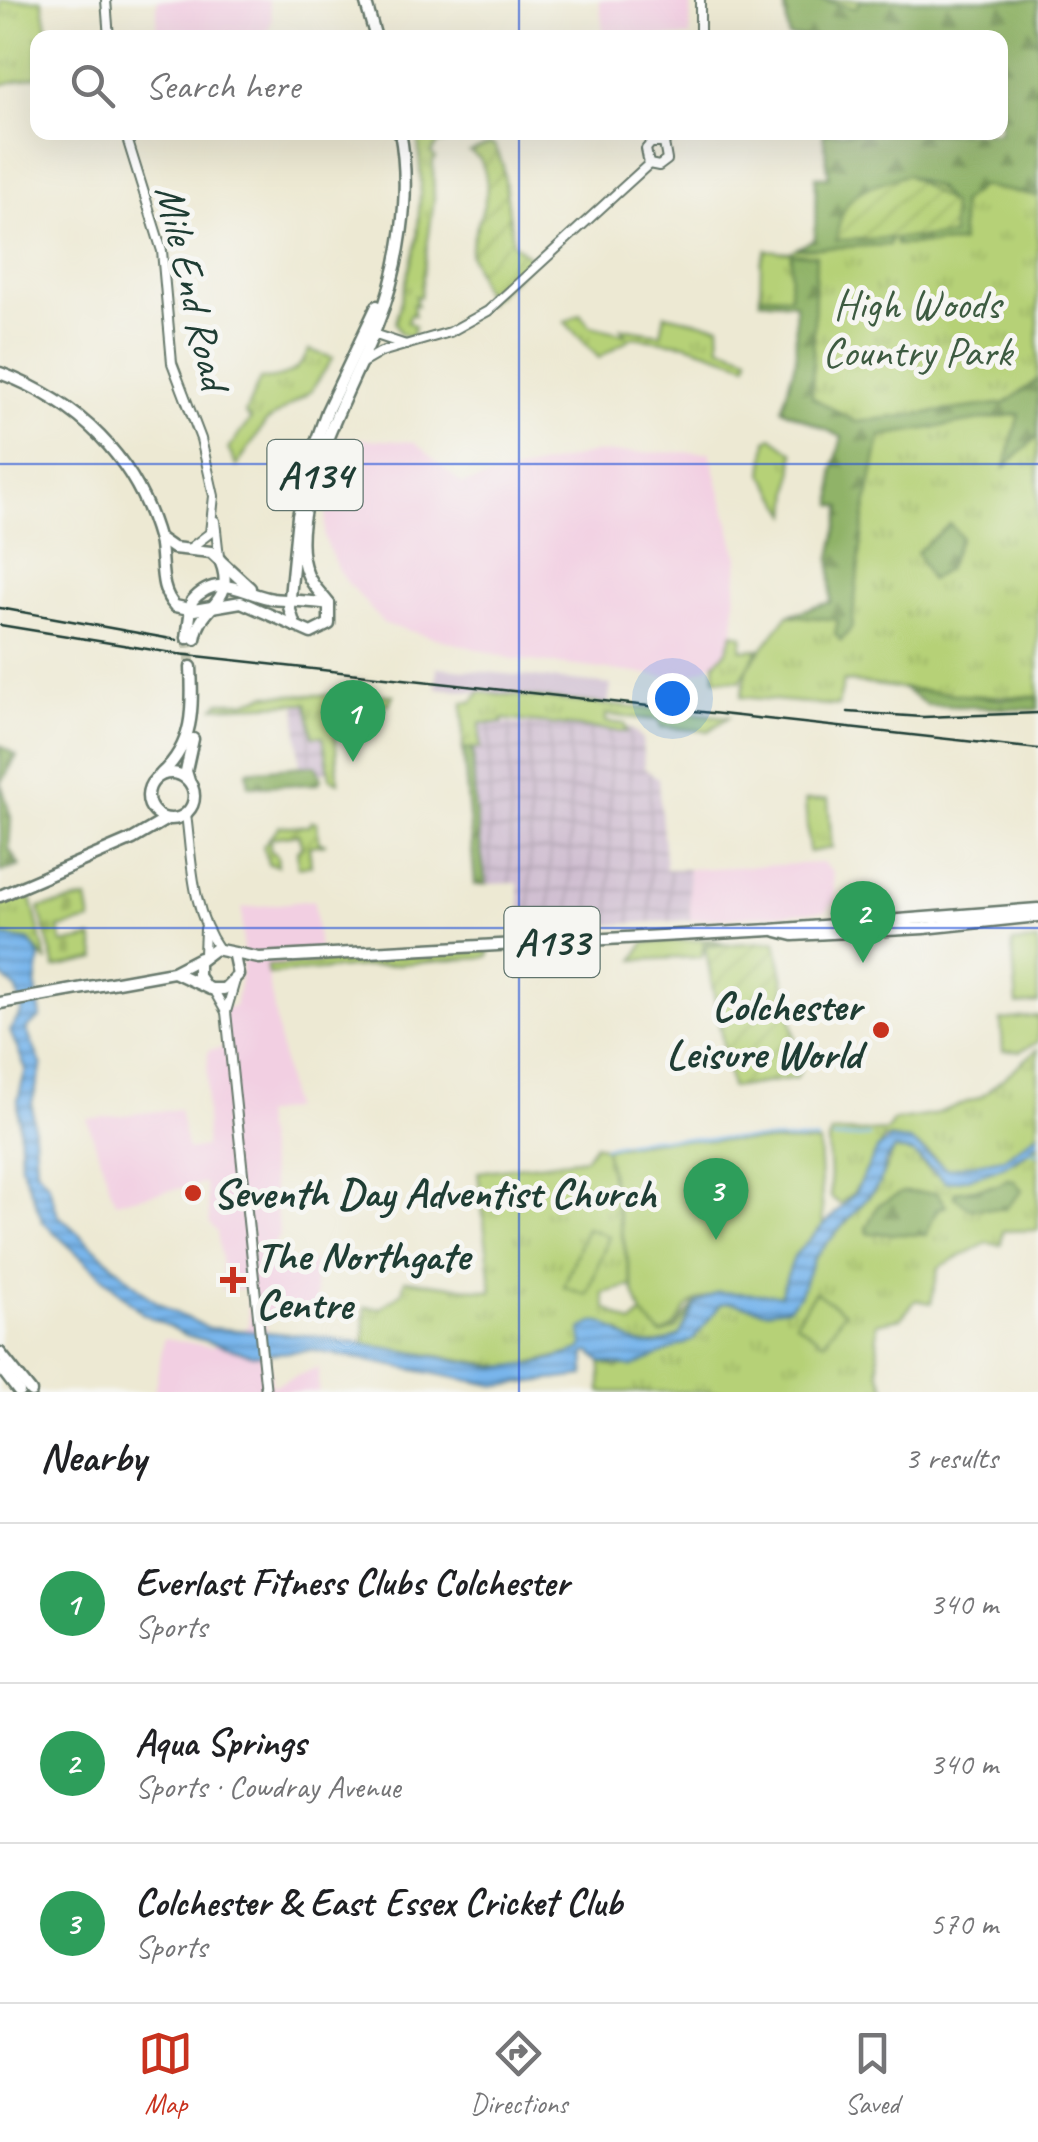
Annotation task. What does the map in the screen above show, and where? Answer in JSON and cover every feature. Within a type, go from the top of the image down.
[{"type":"main road","points":[[365,0],[374,30]]},
{"type":"main road","name":"A134","points":[[330,604],[306,573],[302,538],[324,446],[392,274],[405,197],[401,140]]},
{"type":"main road","name":"A134","points":[[290,600],[306,473],[326,411],[365,342]]},
{"type":"main road","points":[[0,373],[66,403],[99,432],[132,480],[157,534],[164,590],[182,611],[190,637],[225,586],[220,560]]},
{"type":"main road","points":[[157,534],[170,547],[206,550],[252,591]]},
{"type":"main road","points":[[164,576],[175,557],[190,549]]},
{"type":"main road","points":[[277,599],[293,585]]},
{"type":"main road","points":[[225,586],[277,599],[330,604],[326,627],[302,632],[248,603],[182,611],[201,592],[225,586]]},
{"type":"main road","points":[[290,600],[290,616],[302,632]]},
{"type":"main road","points":[[0,896],[186,814],[194,797],[186,771],[198,711],[194,667],[190,726],[177,759],[148,791],[153,812]]},
{"type":"main road","points":[[160,775],[177,774],[190,782]]},
{"type":"main road","points":[[153,812],[169,819]]},
{"type":"main road","points":[[133,838],[153,812]]},
{"type":"main road","name":"A133","points":[[219,949],[234,956],[258,958],[1038,913]]},
{"type":"main road","points":[[0,1003],[173,972],[219,949]]},
{"type":"main road","points":[[202,956],[198,973],[209,988]]},
{"type":"main road","points":[[234,956],[236,980]]},
{"type":"main road","points":[[173,972],[209,988],[224,989],[258,958]]},
{"type":"main road","points":[[0,1353],[30,1392]]},
{"type":"main road","points":[[0,1367],[19,1392]]},
{"type":"street","points":[[106,0],[108,30]]},
{"type":"street","points":[[700,0],[700,30]]},
{"type":"street","name":"Mile End Road","points":[[127,140],[162,251],[172,364],[201,439],[220,560]]},
{"type":"street","points":[[664,142],[667,160],[658,166],[650,164],[646,148],[664,142]]},
{"type":"street","points":[[358,367],[381,352],[450,332],[488,311],[650,164]]},
{"type":"street","points":[[365,342],[411,346]]},
{"type":"street","points":[[365,342],[381,352]]},
{"type":"street","points":[[190,549],[208,538],[214,512]]},
{"type":"street","points":[[186,814],[190,868],[205,924],[219,949]]},
{"type":"street","points":[[169,819],[188,830]]},
{"type":"street","points":[[202,956],[205,924]]},
{"type":"street","points":[[236,980],[226,1012],[266,1392]]},
{"type":"street","points":[[209,988],[226,1012]]},
{"type":"shaded area","points":[[157,0],[268,0],[272,19],[268,30],[157,30]]},
{"type":"shaded area","points":[[599,0],[691,0],[690,30],[603,30]]},
{"type":"shaded area","points":[[332,437],[415,442],[462,484],[593,453],[710,452],[738,557],[733,633],[726,652],[706,668],[681,678],[513,659],[384,624],[339,573],[324,537]]},
{"type":"shaded area","points":[[437,667],[611,685],[608,704],[436,688]]},
{"type":"shaded area","points":[[296,703],[308,703],[310,726],[323,735],[327,747],[329,771],[317,773],[316,765],[300,767]]},
{"type":"shaded area","points":[[480,723],[627,727],[636,732],[642,739],[644,768],[658,778],[666,869],[688,869],[690,920],[523,930],[518,883],[486,884],[473,780],[473,749],[480,748]]},
{"type":"shaded area","points":[[823,863],[833,873],[835,901],[826,911],[690,920],[688,869]]},
{"type":"shaded area","points":[[314,900],[321,970],[268,975],[291,1108],[262,1115],[280,1238],[275,1239],[276,1245],[267,1246],[268,1256],[284,1255],[286,1263],[313,1260],[317,1309],[265,1315],[272,1386],[319,1367],[318,1392],[154,1392],[164,1338],[212,1347],[249,1326],[247,1289],[222,1290],[221,1257],[217,1232],[210,1224],[205,1183],[115,1202],[87,1119],[179,1109],[187,1150],[205,1147],[208,1050],[223,1048],[219,1010],[235,1006],[243,962],[242,908]]},
{"type":"green space","points":[[0,0],[42,0],[48,30],[30,30],[30,78],[0,85]]},
{"type":"green space","name":"High Woods Country Park","points":[[784,0],[1038,0],[1038,697],[951,695],[844,681],[838,706],[741,697],[748,667],[788,615],[831,602],[831,558],[842,507],[833,505],[843,437],[782,409],[797,355],[796,303],[760,300],[761,262],[766,250],[789,252],[815,239],[816,177],[829,177],[824,140],[1008,140],[1008,30],[788,30]]},
{"type":"green space","points":[[784,0],[822,0],[855,8],[862,0],[1038,0],[1038,196],[981,186],[961,202],[961,243],[896,245],[896,238],[952,235],[950,204],[937,188],[907,175],[887,181],[837,240],[891,238],[889,245],[796,249],[815,239],[816,177],[829,177],[824,140],[1008,140],[1008,30],[788,30]]},
{"type":"green space","points":[[418,140],[439,140],[445,143],[438,143],[431,153],[436,158],[434,199],[420,297],[415,296],[414,315],[410,314],[407,322],[415,326],[411,338],[400,333],[395,323],[417,240],[421,182]]},
{"type":"green space","points":[[490,144],[495,146],[503,166],[513,243],[533,260],[487,303],[470,254],[487,185],[480,159],[470,152]]},
{"type":"green space","points":[[907,175],[951,204],[952,236],[836,240],[844,211],[857,194]]},
{"type":"green space","points":[[791,253],[816,255],[812,397],[856,422],[1006,403],[1038,379],[1038,436],[1005,467],[1019,414],[880,436],[864,518],[852,627],[841,641],[835,634],[838,620],[788,615],[831,602],[831,558],[842,507],[833,505],[833,471],[842,437],[782,409],[796,359],[795,303],[760,300],[760,295],[790,296]]},
{"type":"green space","points":[[580,314],[590,326],[625,334],[621,328],[661,334],[665,314],[719,325],[720,346],[749,356],[747,364],[686,344],[632,337],[599,358],[565,322]]},
{"type":"green space","points":[[309,350],[333,358],[311,391],[265,423],[237,466],[228,449],[251,419],[245,414],[260,379],[290,373]]},
{"type":"green space","points":[[772,437],[794,453],[789,514],[763,474],[767,440]]},
{"type":"green space","points":[[950,524],[961,537],[947,569],[930,580],[917,552]]},
{"type":"green space","points":[[733,633],[743,636],[741,650],[759,649],[740,681],[715,679],[715,662],[726,652]]},
{"type":"green space","points":[[902,688],[1000,699],[1038,697],[1038,710],[927,705]]},
{"type":"green space","points":[[480,692],[729,717],[708,731],[661,727],[659,720],[606,715],[606,722],[625,724],[627,732],[503,719],[502,723],[480,723],[480,748],[463,749],[463,702],[472,702]]},
{"type":"green space","points":[[266,695],[393,695],[389,704],[334,707],[338,782],[330,778],[323,736],[313,736],[307,703],[215,707],[219,702],[245,702]]},
{"type":"green space","points":[[0,745],[17,756],[1,783],[11,818],[9,849],[20,866],[1,872]]},
{"type":"green space","points":[[463,749],[473,749],[475,809],[486,884],[475,885]]},
{"type":"green space","points":[[316,765],[321,780],[317,784],[249,786],[247,771]]},
{"type":"green space","points":[[828,799],[832,848],[809,852],[805,801]]},
{"type":"green space","points":[[311,821],[317,822],[319,842],[326,844],[309,846],[311,865],[298,867],[297,851],[302,846],[298,834],[270,838],[270,850],[277,855],[278,866],[268,864],[263,846],[279,826],[310,826]]},
{"type":"green space","points":[[29,890],[47,962],[30,941],[0,936],[0,903]]},
{"type":"green space","points":[[87,899],[91,921],[59,928],[62,944],[92,938],[97,959],[55,968],[39,908]]},
{"type":"green space","points":[[711,939],[724,943],[704,943],[702,957],[634,960],[644,943]]},
{"type":"green space","points":[[776,941],[801,1069],[796,1078],[731,1088],[705,946]]},
{"type":"green space","points":[[1038,941],[1038,1003],[1017,1005],[1012,943]]},
{"type":"green space","points":[[489,950],[489,956],[481,958],[268,974],[267,966]]},
{"type":"green space","points":[[1038,1016],[1038,1042],[1020,1051],[1003,1051],[1001,1020]]},
{"type":"green space","points":[[1038,1049],[1038,1133],[1004,1158],[946,1169],[918,1147],[884,1138],[854,1192],[840,1204],[831,1197],[828,1142],[832,1133],[887,1131],[893,1121],[932,1115],[981,1097]]},
{"type":"green space","points":[[665,1139],[819,1143],[823,1225],[795,1255],[780,1295],[703,1298],[689,1306],[674,1327],[661,1334],[642,1314],[634,1292],[605,1148]]},
{"type":"green space","points":[[1038,1143],[1038,1230],[1003,1231],[1001,1245],[987,1243],[939,1267],[931,1303],[916,1300],[901,1318],[876,1323],[879,1373],[888,1392],[601,1392],[601,1362],[617,1368],[693,1340],[721,1304],[731,1302],[766,1311],[875,1190],[895,1149],[913,1153],[933,1175],[1017,1161]]},
{"type":"green space","points":[[595,1144],[605,1148],[632,1286],[603,1293],[606,1308],[632,1324],[642,1314],[661,1334],[676,1329],[696,1302],[679,1336],[648,1345],[633,1342],[619,1331],[578,1351],[514,1368],[364,1344],[365,1307],[381,1308],[402,1292],[405,1280],[492,1291],[478,1172],[585,1158]]},
{"type":"green space","points":[[1007,1179],[1014,1180],[1022,1191],[1005,1209],[968,1208],[954,1196],[955,1192],[998,1185]]},
{"type":"green space","points":[[903,1192],[937,1193],[946,1206],[937,1209],[926,1235],[868,1233],[866,1228],[878,1205]]},
{"type":"green space","points":[[586,1228],[609,1236],[587,1295],[564,1287]]},
{"type":"green space","points":[[815,1292],[844,1312],[824,1342],[795,1322]]},
{"type":"water","points":[[0,936],[30,941],[40,956],[36,987],[41,1017],[26,1029],[42,1066],[32,1103],[36,1169],[48,1183],[58,1215],[149,1297],[209,1328],[317,1336],[495,1367],[538,1364],[578,1351],[583,1347],[581,1331],[597,1323],[639,1344],[659,1344],[679,1336],[697,1303],[718,1292],[780,1295],[795,1255],[855,1193],[878,1148],[890,1139],[910,1141],[946,1169],[1004,1158],[1038,1133],[1038,1143],[995,1169],[946,1182],[913,1153],[895,1149],[885,1162],[880,1183],[814,1258],[799,1296],[787,1308],[766,1311],[731,1302],[721,1304],[693,1340],[632,1367],[601,1362],[590,1352],[585,1353],[584,1376],[498,1386],[312,1350],[253,1355],[186,1335],[142,1313],[43,1222],[21,1165],[18,1099],[26,1069],[10,1031],[22,1011],[17,990],[0,975]]},
{"type":"waterway","points":[[833,1139],[869,1136]]},
{"type":"waterway","points":[[604,1147],[651,1138],[817,1140]]},
{"type":"waterway","points":[[1029,1151],[1038,1152]]},
{"type":"tunnel","points":[[187,638],[191,667]]},
{"type":"railway","points":[[0,608],[177,640]]},
{"type":"railway","points":[[0,625],[178,654],[1038,749]]},
{"type":"railway","points":[[848,712],[923,717],[1038,713]]},
{"type":"place","name":"Everlast Fitness Clubs Colchester","points":[[353,762]]},
{"type":"place","name":"Aqua Springs","points":[[863,963]]},
{"type":"place","name":"Colchester Leisure World","points":[[881,1030]]},
{"type":"place","name":"Seventh Day Adventist Church","points":[[193,1193]]},
{"type":"place","name":"Colchester & East Essex Cricket Club","points":[[716,1240]]},
{"type":"place","name":"The Northgate Centre","points":[[233,1280]]}]
